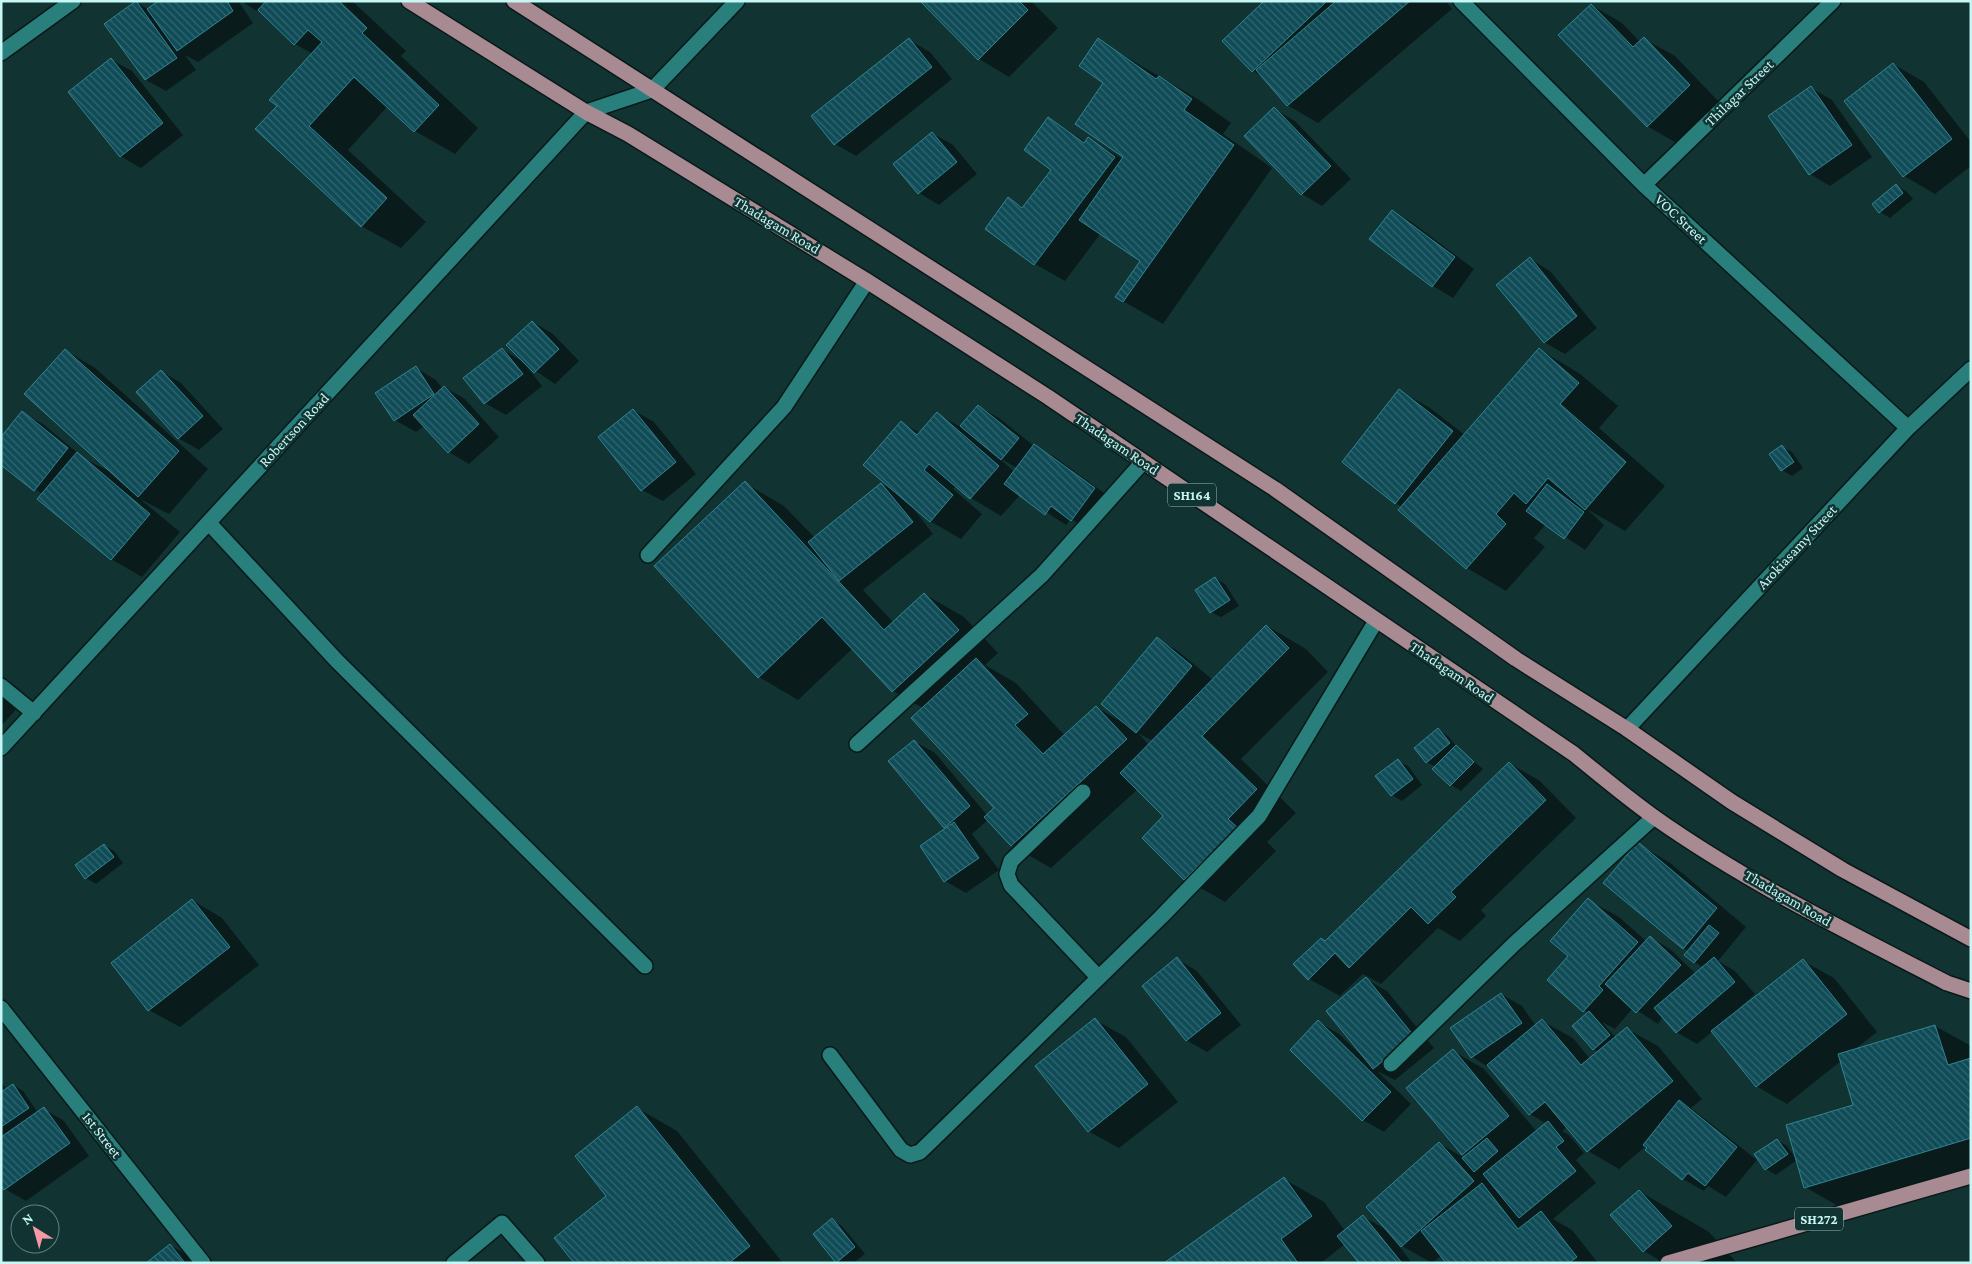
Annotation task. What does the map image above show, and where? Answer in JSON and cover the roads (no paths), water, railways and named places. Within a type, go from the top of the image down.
[{"type":"main road","name":"Thadagam Road","points":[[409,1],[586,112],[628,134],[867,280],[1040,392],[1574,754],[1654,817],[1793,904],[1947,983],[1971,991]]},
{"type":"main road","points":[[514,1],[1275,489],[1516,660],[1627,729],[1732,802],[1843,870],[1971,939]]},
{"type":"main road","name":"SH272","points":[[1668,1263],[1971,1176]]},
{"type":"street","points":[[1,53],[74,1]]},
{"type":"street","points":[[586,112],[652,90],[737,1]]},
{"type":"street","name":"VOC Street","points":[[1461,1],[1644,185],[1908,428]]},
{"type":"street","name":"Thilagar Street","points":[[1644,185],[1833,1]]},
{"type":"street","name":"Robertson Road","points":[[1,748],[586,112]]},
{"type":"street","points":[[648,555],[784,407],[867,280]]},
{"type":"street","name":"Arokiasamy Street","points":[[1627,729],[1908,428],[1971,368]]},
{"type":"street","points":[[857,744],[1042,575],[1143,462]]},
{"type":"street","points":[[209,523],[337,660],[645,966]]},
{"type":"street","points":[[830,1055],[901,1150],[910,1155],[920,1152],[1161,917],[1259,816],[1376,621]]},
{"type":"street","points":[[1,686],[34,713]]},
{"type":"street","points":[[1083,792],[1011,861],[1007,874],[1010,885],[1098,978]]},
{"type":"street","points":[[1390,1064],[1514,944],[1654,817]]},
{"type":"street","name":"1st Street","points":[[1,1008],[203,1263]]},
{"type":"street","points":[[454,1263],[502,1223],[537,1263]]}]
